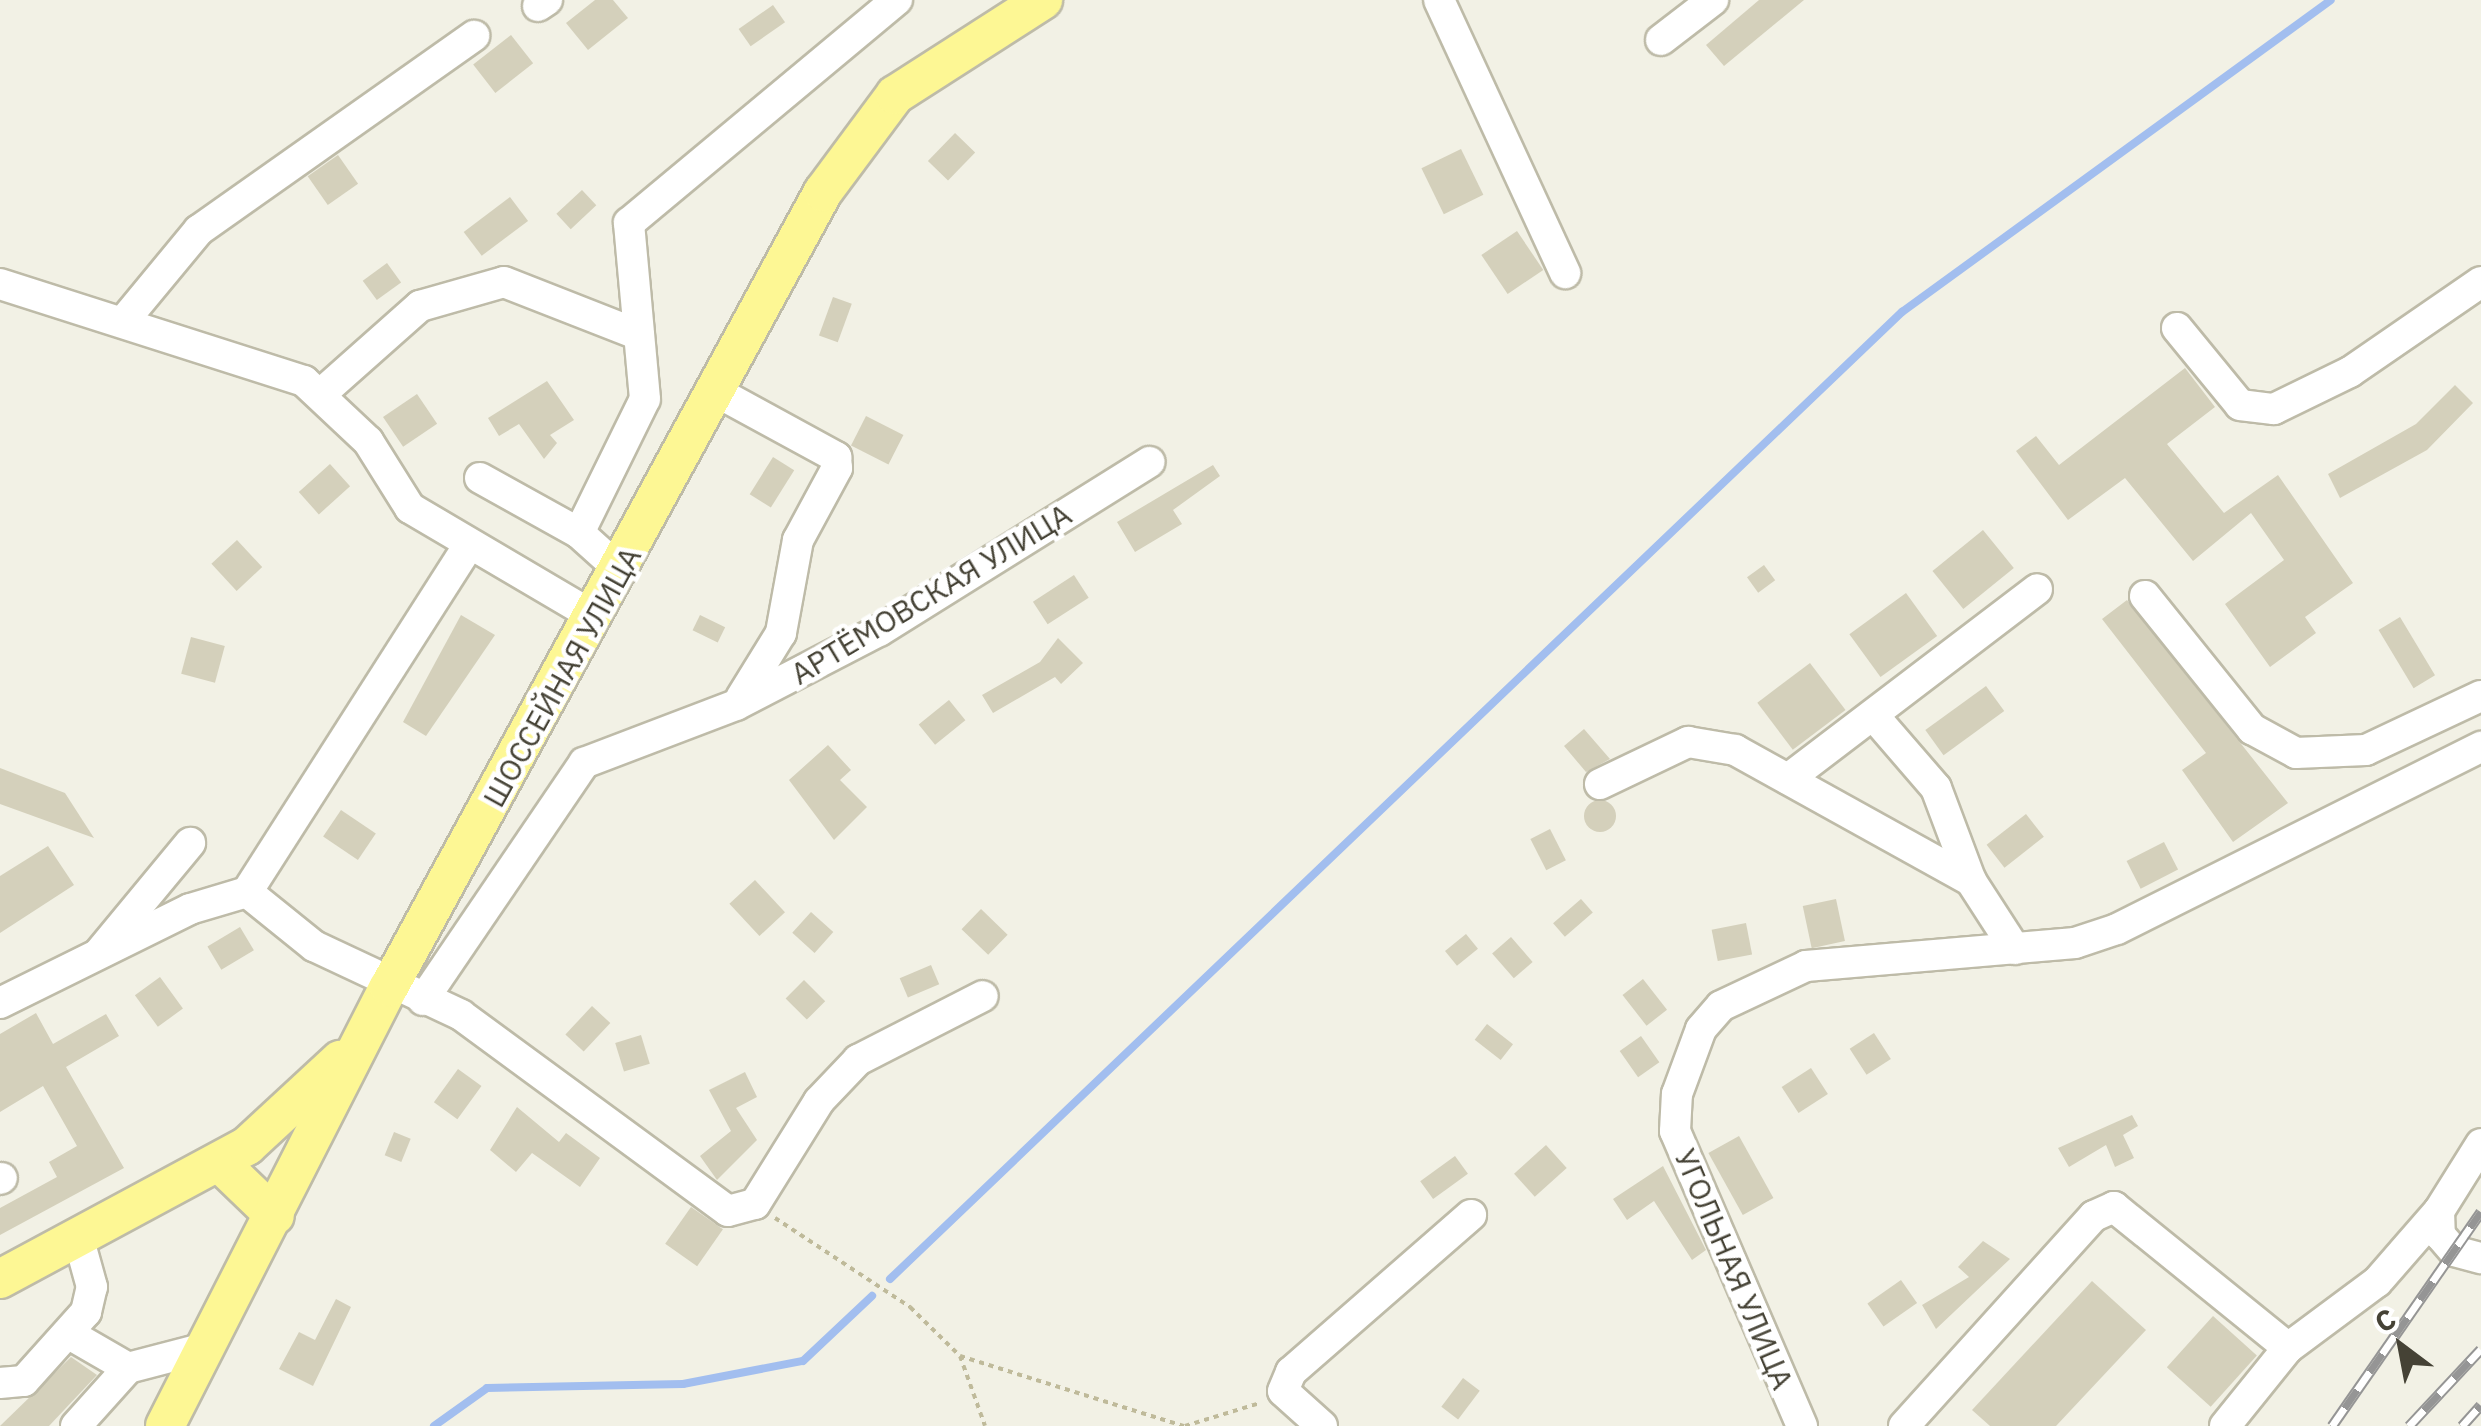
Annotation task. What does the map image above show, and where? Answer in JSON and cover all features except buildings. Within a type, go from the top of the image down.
[{"type":"main road","name":"ШОССЕЙНАЯ УЛИЦА","points":[[165,1426],[366,1034],[406,994],[595,617],[865,127],[934,62],[1043,0]]},
{"type":"main road","points":[[0,1279],[220,1163],[366,1034]]},
{"type":"main road","points":[[220,1163],[275,1216]]},
{"type":"street","points":[[579,533],[645,399],[629,222],[896,0]]},
{"type":"street","points":[[1439,0],[1565,274]]},
{"type":"street","points":[[1661,40],[1713,0]]},
{"type":"street","points":[[127,318],[199,230],[474,36]]},
{"type":"street","points":[[323,392],[420,306],[504,282],[639,335]]},
{"type":"street","points":[[2177,328],[2240,405],[2274,409],[2350,372],[2481,282]]},
{"type":"street","points":[[0,284],[127,318],[323,392],[410,508],[467,548],[595,617]]},
{"type":"street","points":[[717,392],[836,457],[837,468],[798,540],[781,634],[736,705]]},
{"type":"street","name":"АРТЁМОВСКАЯ УЛИЦА","points":[[406,994],[584,762],[736,705],[880,631],[1149,462]]},
{"type":"street","points":[[480,478],[579,533],[621,571]]},
{"type":"street","points":[[0,1003],[247,892],[467,548]]},
{"type":"street","points":[[1788,779],[2037,588]]},
{"type":"street","points":[[2145,596],[2252,729],[2296,753],[2366,750],[2481,696]]},
{"type":"street","points":[[1873,716],[1936,788],[1971,882],[2016,950]]},
{"type":"street","points":[[1600,784],[1668,748],[1711,741],[1788,779],[1971,882]]},
{"type":"street","name":"УГОЛЬНАЯ УЛИЦА","points":[[1802,1426],[1675,1131],[1677,1094],[1701,1029],[1748,986],[1806,966],[2016,950],[2118,929],[2481,747]]},
{"type":"street","points":[[98,956],[190,843]]},
{"type":"street","points":[[247,892],[314,946],[406,994],[461,1015],[728,1211],[754,1204],[820,1101],[858,1060],[983,996]]},
{"type":"street","points":[[2226,1426],[2288,1348],[2377,1282],[2439,1211],[2481,1144]]},
{"type":"street","points":[[1904,1426],[2094,1216],[2114,1206],[2288,1348]]},
{"type":"street","points":[[2439,1211],[2440,1234],[2454,1251],[2481,1258]]},
{"type":"street","points":[[1322,1426],[1283,1391],[1291,1372],[1471,1215]]},
{"type":"street","points":[[6,1384],[71,1335],[92,1287],[78,1240]]},
{"type":"street","points":[[71,1335],[128,1368]]},
{"type":"street","points":[[76,1426],[128,1368],[205,1348]]},
{"type":"path","points":[[754,1204],[910,1307],[960,1356],[985,1426]]},
{"type":"path","points":[[960,1356],[1185,1426],[1228,1420],[1283,1391]]},
{"type":"waterway","points":[[890,1279],[1902,312],[2331,0]]},
{"type":"waterway","points":[[434,1426],[487,1388],[683,1384],[803,1361],[872,1296]]},
{"type":"railway","points":[[2332,1426],[2481,1212]]},
{"type":"railway","points":[[2409,1426],[2481,1349]]},
{"type":"railway","points":[[2462,1426],[2481,1405]]}]
